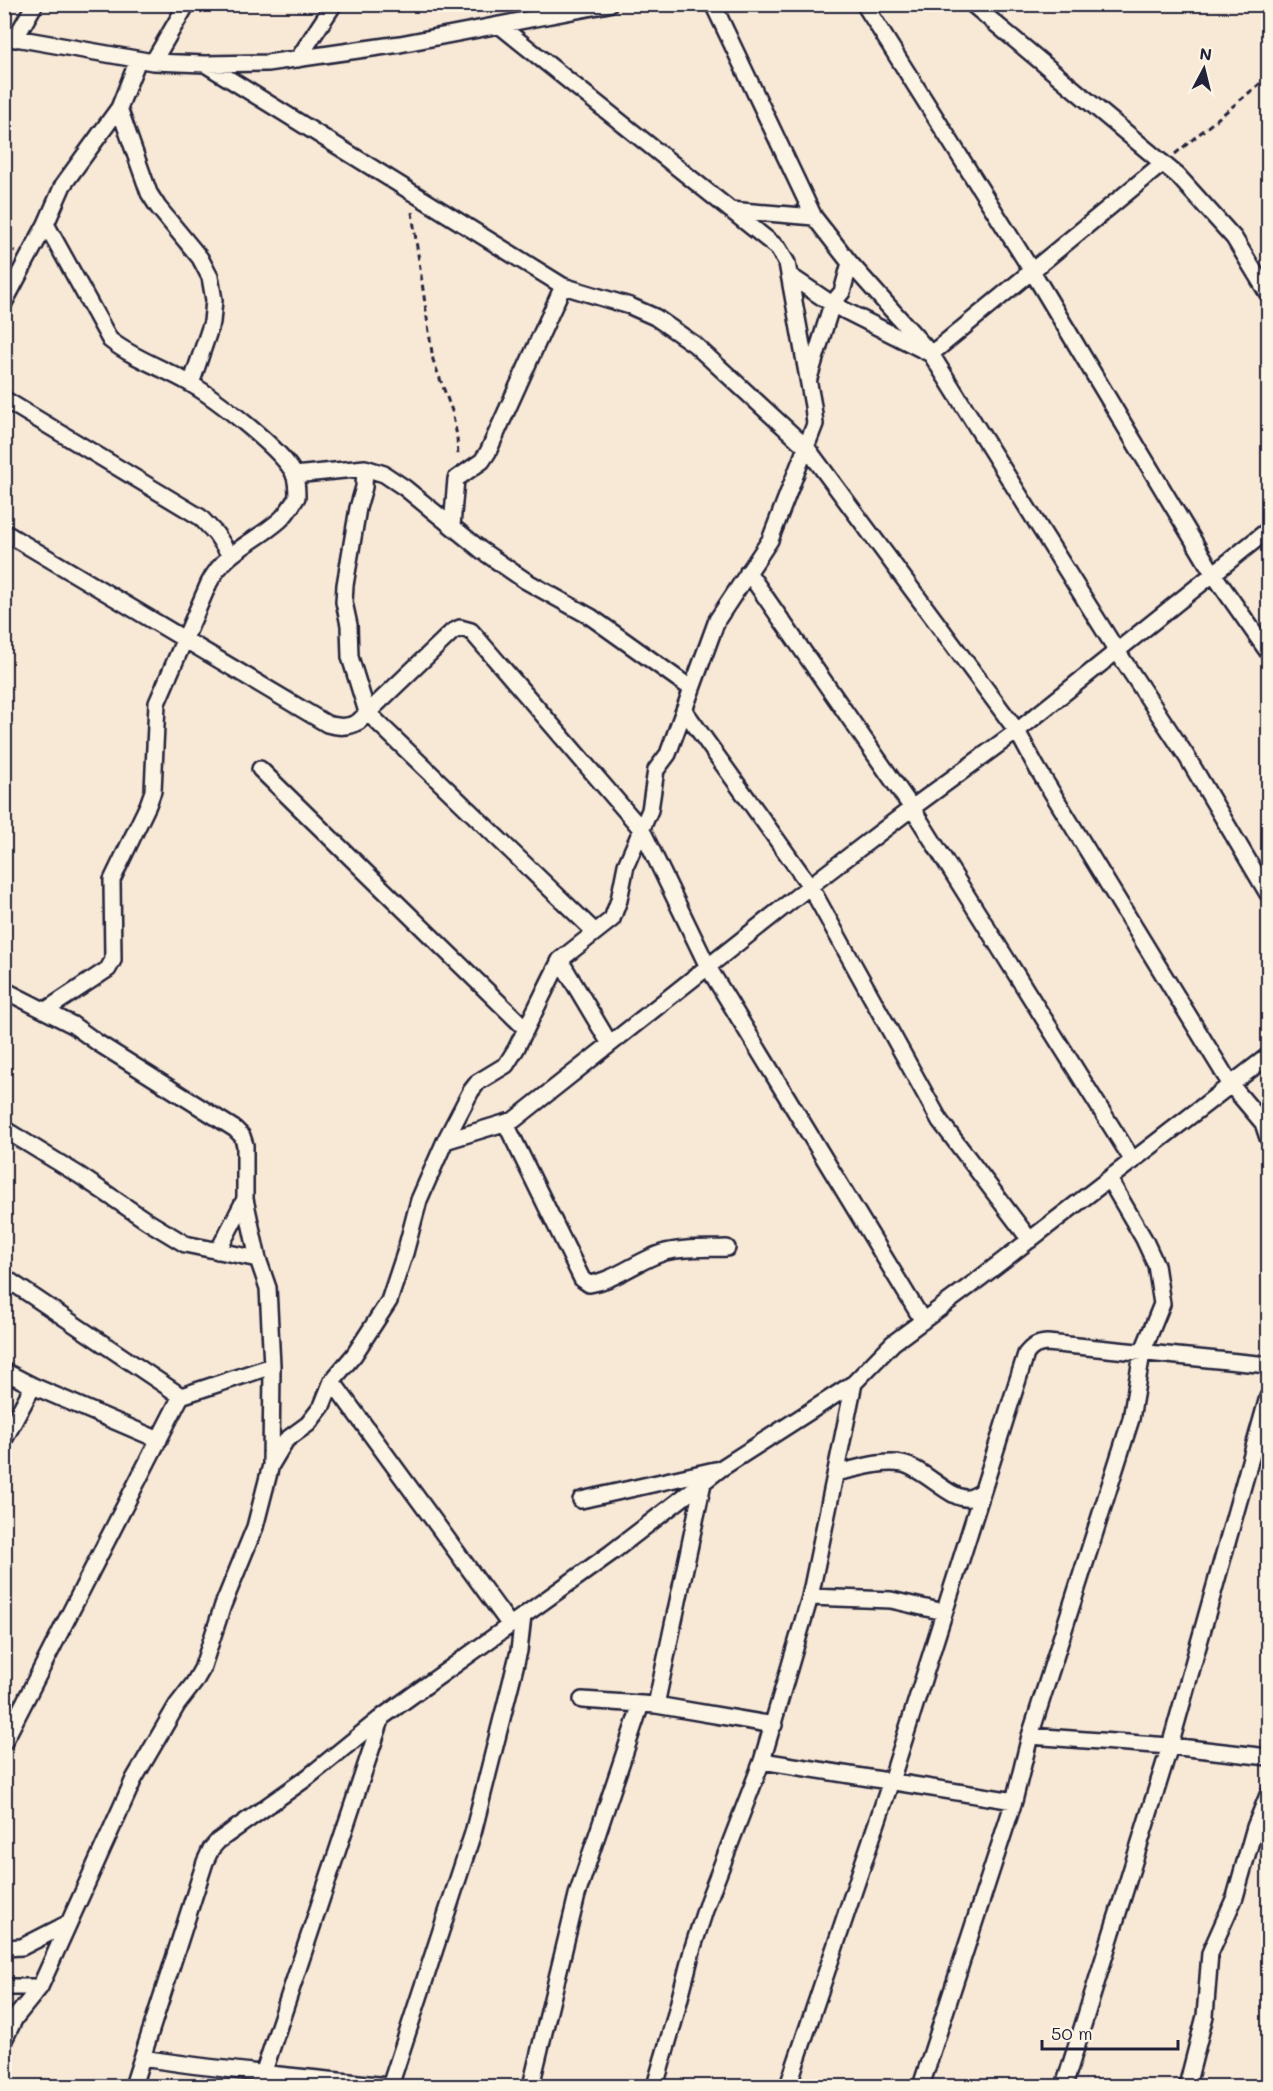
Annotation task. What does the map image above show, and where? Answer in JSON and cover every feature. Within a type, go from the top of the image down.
[{"type":"street","points":[[35,4],[10,37],[146,61],[205,64],[267,63],[400,45],[609,4]]},
{"type":"street","points":[[4,303],[46,224],[63,185],[119,108],[146,61],[187,4]]},
{"type":"street","points":[[298,59],[334,4]]},
{"type":"street","points":[[713,4],[814,217],[850,263],[931,354],[1117,651],[1187,757],[1269,894]]},
{"type":"street","points":[[864,4],[1032,271],[1214,575],[1269,652]]},
{"type":"street","points":[[972,4],[1178,176],[1234,238],[1269,294]]},
{"type":"street","points":[[271,1466],[286,1440],[308,1424],[322,1406],[332,1381],[354,1355],[389,1301],[419,1200],[471,1091],[478,1082],[506,1065],[560,960],[612,919],[620,900],[626,865],[650,810],[656,770],[668,754],[717,620],[770,540],[815,424],[787,263],[778,248],[499,25]]},
{"type":"street","points":[[205,64],[563,286],[630,306],[654,317],[694,344],[807,448],[1017,731],[1231,1085],[1263,1123],[1269,1138]]},
{"type":"street","points":[[119,108],[149,193],[200,258],[210,276],[214,300],[212,322],[191,384]]},
{"type":"street","points":[[931,354],[1163,163]]},
{"type":"street","points":[[730,210],[814,217]]},
{"type":"street","points":[[46,224],[110,340],[124,351],[191,384],[237,417],[286,461],[294,475],[297,497],[280,520],[230,555],[217,569],[184,638],[157,703],[153,791],[112,880],[113,960],[108,969],[46,1010]]},
{"type":"street","points":[[808,381],[832,304],[842,291],[850,263]]},
{"type":"street","points":[[789,275],[832,304],[931,354]]},
{"type":"street","points":[[452,526],[456,479],[489,452],[563,286]]},
{"type":"street","points":[[4,399],[200,518],[216,534],[230,555]]},
{"type":"street","points":[[294,475],[365,468],[384,474],[405,488],[481,550],[526,581],[591,617],[692,688]]},
{"type":"street","points":[[365,468],[364,487],[358,508],[344,602],[349,626],[350,657],[368,712],[594,931]]},
{"type":"street","points":[[445,1142],[514,1120],[810,886],[1017,731],[1269,530]]},
{"type":"street","points":[[4,532],[327,724],[343,727],[358,722],[452,632],[460,628],[471,631],[642,830],[708,967],[923,1321]]},
{"type":"street","points":[[748,572],[912,808],[1132,1161]]},
{"type":"street","points":[[684,710],[810,886],[940,1121],[1030,1240]]},
{"type":"street","points":[[260,769],[526,1029]]},
{"type":"street","points":[[560,960],[610,1044]]},
{"type":"street","points":[[4,990],[46,1010],[235,1129],[242,1136],[245,1145],[245,1199],[258,1260],[268,1288],[272,1366],[271,1466],[255,1527],[223,1605],[202,1669],[177,1705],[134,1779],[40,1987],[15,2018],[4,2040]]},
{"type":"street","points":[[133,2086],[205,1862],[218,1841],[308,1777],[382,1717],[611,1553],[720,1469],[854,1383],[893,1343],[1269,1056]]},
{"type":"street","points":[[506,1124],[582,1279],[589,1284],[602,1282],[645,1259],[665,1252],[728,1248]]},
{"type":"street","points":[[4,1130],[79,1175],[185,1244],[258,1260]]},
{"type":"street","points":[[921,2086],[1014,1801],[1030,1736],[1131,1419],[1142,1353],[1162,1304],[1156,1265],[1144,1239],[1109,1179]]},
{"type":"street","points":[[218,1251],[245,1199]]},
{"type":"street","points":[[4,1277],[180,1396]]},
{"type":"street","points":[[788,2086],[891,1781],[1026,1354],[1031,1347],[1047,1344],[1269,1365]]},
{"type":"street","points":[[4,1742],[180,1396],[272,1366]]},
{"type":"street","points":[[4,1371],[33,1386],[159,1440]]},
{"type":"street","points":[[332,1381],[510,1625]]},
{"type":"street","points":[[655,2086],[708,1901],[774,1725],[810,1597],[854,1383]]},
{"type":"street","points":[[4,1440],[33,1386]]},
{"type":"street","points":[[1064,2086],[1170,1746],[1269,1397]]},
{"type":"street","points":[[836,1473],[887,1464],[901,1464],[916,1468],[962,1498],[970,1498],[982,1492]]},
{"type":"street","points":[[581,1500],[720,1469]]},
{"type":"street","points":[[531,2086],[577,1895],[648,1705],[702,1483]]},
{"type":"street","points":[[810,1597],[891,1600],[944,1612]]},
{"type":"street","points":[[141,2058],[261,2079],[388,2086],[473,1833],[519,1651],[523,1616]]},
{"type":"street","points":[[582,1700],[648,1705],[774,1725]]},
{"type":"street","points":[[261,2079],[382,1717]]},
{"type":"street","points":[[1030,1736],[1170,1746],[1269,1757]]},
{"type":"street","points":[[762,1761],[1014,1801]]},
{"type":"street","points":[[1187,2086],[1205,2016],[1210,1953],[1234,1897],[1255,1827],[1269,1795]]},
{"type":"street","points":[[4,1948],[31,1944],[69,1923]]},
{"type":"street","points":[[4,1987],[40,1987]]},
{"type":"path","points":[[1163,163],[1269,77]]},
{"type":"path","points":[[410,192],[433,360],[452,411],[457,436],[456,479]]}]
